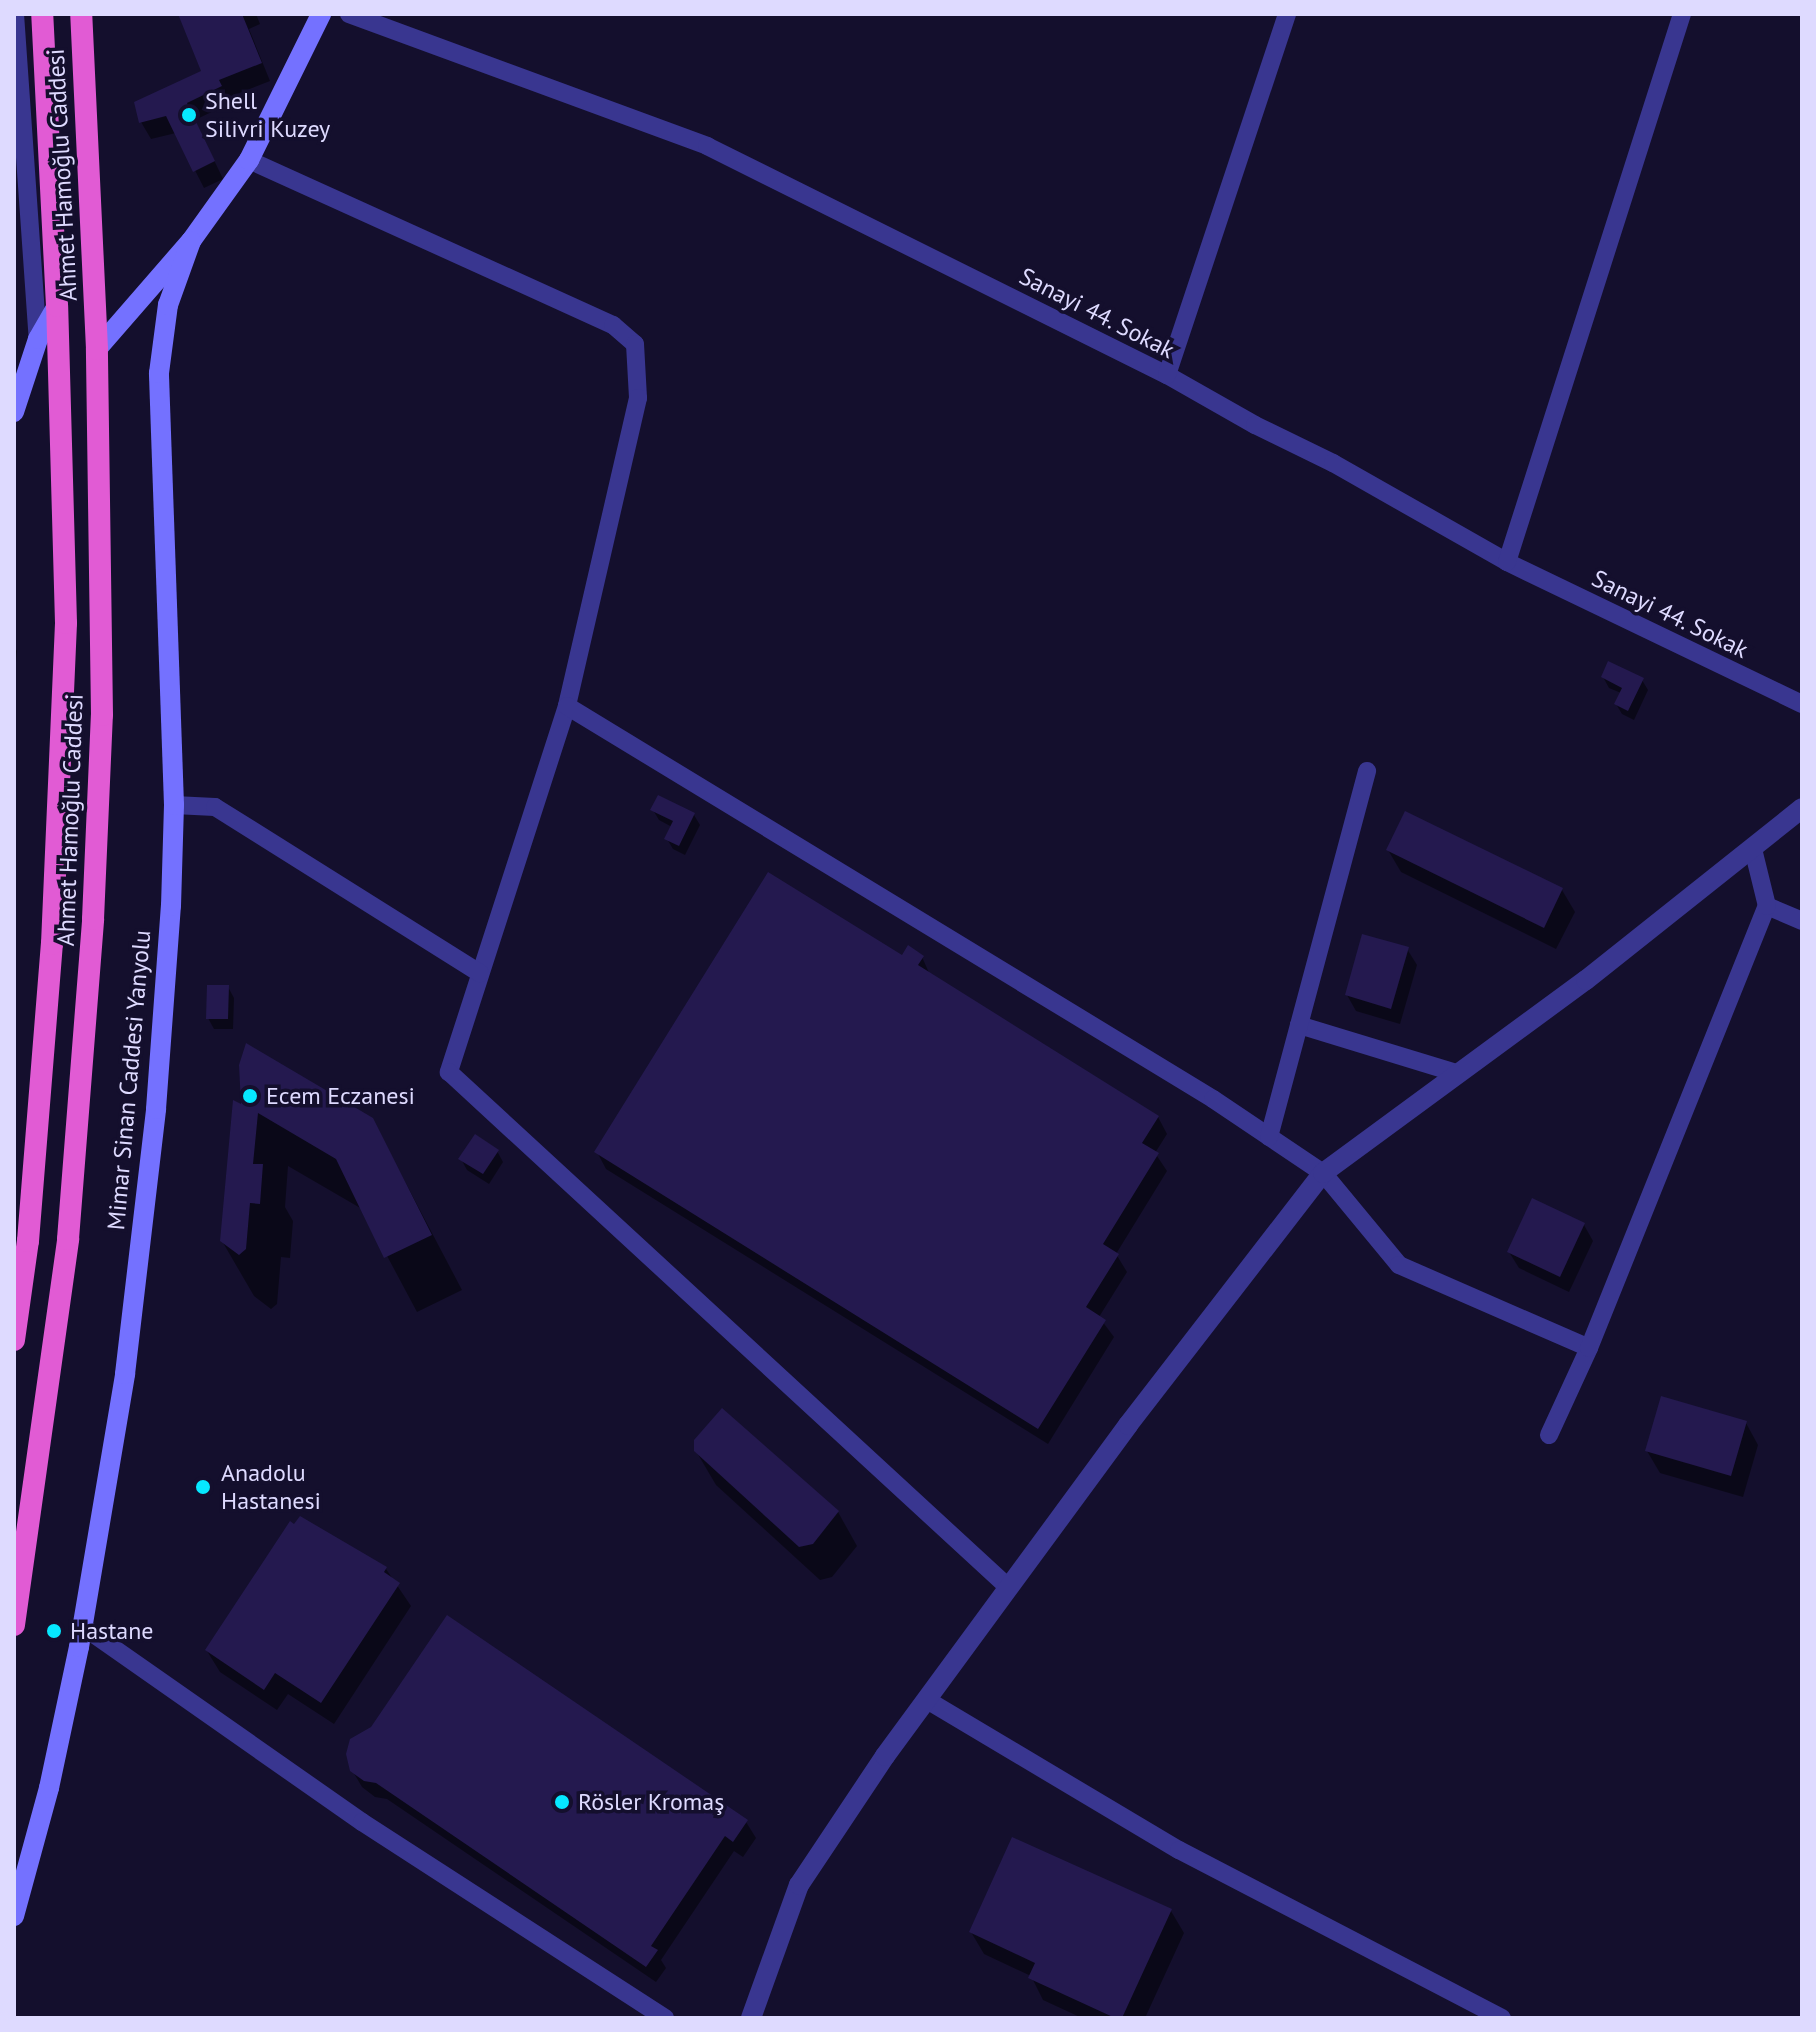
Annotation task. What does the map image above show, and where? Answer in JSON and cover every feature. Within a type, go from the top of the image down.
[{"type":"highway","name":"Ahmet Hamoğlu Caddesi","points":[[14,1340],[28,1241],[52,944],[66,623],[57,306],[42,14]]},
{"type":"highway","name":"Ahmet Hamoğlu Caddesi","points":[[14,1625],[68,1239],[93,919],[102,715],[97,349],[81,14]]},
{"type":"main road","points":[[97,349],[191,241],[249,160],[321,14]]},
{"type":"main road","name":"Mimar Sinan Caddesi Yanyolu","points":[[14,1916],[49,1788],[82,1626],[125,1374],[156,1109],[171,906],[174,805],[159,373],[168,305],[191,241]]},
{"type":"main road","points":[[14,412],[38,339],[57,306]]},
{"type":"street","points":[[15,14],[38,339]]},
{"type":"street","name":"Sanayi 44. Sokak","points":[[349,14],[707,146],[1167,375],[1507,562],[1802,704]]},
{"type":"street","points":[[1167,375],[1287,14]]},
{"type":"street","points":[[1507,562],[1682,14]]},
{"type":"street","points":[[249,160],[613,325],[635,344],[638,398],[567,706],[449,1072],[1009,1588]]},
{"type":"street","points":[[567,706],[1213,1099],[1323,1173],[1399,1265],[1589,1348]]},
{"type":"street","points":[[1269,1137],[1367,771]]},
{"type":"street","points":[[174,805],[215,807],[480,973]]},
{"type":"street","points":[[751,2018],[799,1885],[927,1700],[1128,1425],[1323,1173],[1586,980],[1802,808]]},
{"type":"street","points":[[1549,1435],[1589,1348],[1767,906],[1753,849]]},
{"type":"street","points":[[1767,906],[1802,921]]},
{"type":"street","points":[[1299,1025],[1456,1073]]},
{"type":"street","points":[[82,1626],[362,1822],[665,2018]]},
{"type":"street","points":[[927,1700],[1179,1850],[1502,2018]]},
{"type":"building","points":[[178,14],[242,14],[262,63],[219,80],[222,86],[187,103],[215,161],[193,172],[166,116],[139,123],[134,102],[201,71]]},
{"type":"building","points":[[1608,661],[1644,678],[1628,711],[1614,704],[1622,688],[1601,677]]},
{"type":"building","points":[[658,795],[695,813],[679,846],[664,839],[673,821],[650,810]]},
{"type":"building","points":[[1405,811],[1563,888],[1544,928],[1386,850]]},
{"type":"building","points":[[768,872],[902,955],[908,945],[924,956],[918,965],[1159,1116],[1142,1143],[1159,1153],[1103,1244],[1119,1254],[1086,1307],[1106,1320],[1038,1429],[594,1152]]},
{"type":"building","points":[[1362,934],[1409,947],[1391,1009],[1345,995]]},
{"type":"building","points":[[207,985],[229,985],[228,1019],[206,1019]]},
{"type":"building","points":[[246,1043],[373,1118],[432,1235],[384,1258],[336,1159],[258,1113],[253,1164],[263,1164],[260,1204],[250,1203],[246,1249],[239,1255],[220,1241],[233,1100],[241,1104],[239,1065]]},
{"type":"building","points":[[475,1134],[499,1150],[483,1174],[458,1159]]},
{"type":"building","points":[[1532,1198],[1585,1223],[1560,1277],[1507,1252]]},
{"type":"building","points":[[1661,1396],[1747,1421],[1731,1476],[1645,1451]]},
{"type":"building","points":[[722,1408],[839,1511],[813,1544],[799,1547],[694,1451],[694,1440]]},
{"type":"building","points":[[300,1516],[387,1567],[384,1572],[400,1583],[321,1703],[275,1673],[264,1690],[205,1650],[290,1521],[294,1524]]},
{"type":"building","name":"Rösler Kromaş","points":[[447,1615],[748,1820],[733,1842],[725,1836],[651,1946],[658,1950],[646,1967],[376,1783],[364,1781],[350,1771],[346,1754],[350,1739],[371,1727]]},
{"type":"building","points":[[1012,1837],[1172,1909],[1122,2018],[1115,2018],[1028,1978],[1035,1963],[969,1932]]},
{"type":"place","name":"Shell Silivri Kuzey","points":[[189,115]]},
{"type":"place","name":"Ecem Eczanesi","points":[[250,1096]]},
{"type":"place","name":"Anadolu Hastanesi","points":[[203,1487]]},
{"type":"place","name":"Hastane","points":[[54,1631]]},
{"type":"place","name":"Rösler Kromaş","points":[[562,1802]]}]
